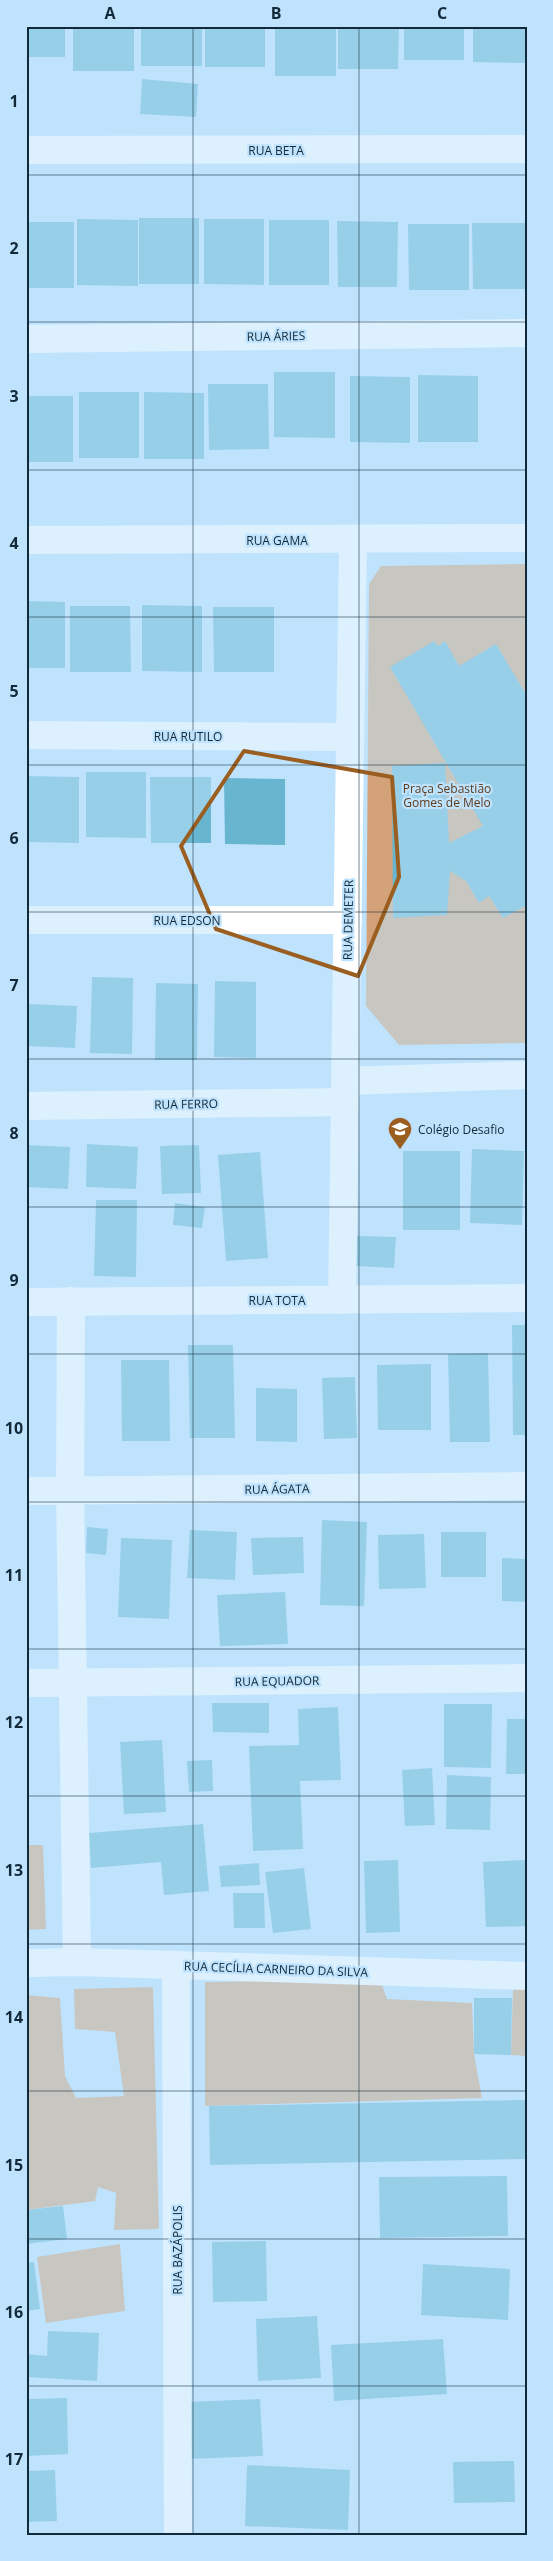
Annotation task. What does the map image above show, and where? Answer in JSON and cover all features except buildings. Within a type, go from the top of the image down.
[{"type":"street","name":"RUA BETA","points":[[26,150],[527,149]]},
{"type":"street","name":"RUA ÁRIES","points":[[26,339],[527,332]]},
{"type":"street","name":"RUA GAMA","points":[[26,540],[527,538]]},
{"type":"street","name":"RUA DEMETER","points":[[342,1300],[353,540]]},
{"type":"street","name":"RUA RUTILO","points":[[26,735],[350,737]]},
{"type":"street","name":"RUA EDSON","points":[[26,920],[348,920]]},
{"type":"street","name":"RUA FERRO","points":[[26,1106],[345,1092],[527,1075]]},
{"type":"street","name":"RUA TOTA","points":[[26,1302],[527,1298]]},
{"type":"street","points":[[71,1301],[70,1491],[77,1962]]},
{"type":"street","name":"RUA ÁGATA","points":[[26,1491],[527,1486]]},
{"type":"street","name":"RUA EQUADOR","points":[[26,1683],[527,1678]]},
{"type":"street","name":"RUA CECÍLIA CARNEIRO DA SILVA","points":[[26,1963],[77,1962],[527,1976]]},
{"type":"street","name":"RUA BAZÁPOLIS","points":[[176,1966],[178,2535]]},
{"type":"highlighted area","points":[[244,751],[392,777],[399,877],[358,976],[216,929],[181,846]]},
{"type":"green space","name":"Praça Sebastião Gomes de Melo","points":[[527,564],[527,1043],[399,1045],[366,1006],[369,584],[381,566]]},
{"type":"green space","points":[[26,1845],[43,1845],[46,1929],[26,1930]]},
{"type":"green space","points":[[380,1979],[387,1999],[472,2003],[474,2054],[482,2098],[205,2106],[205,1982]]},
{"type":"green space","points":[[153,1987],[159,2229],[114,2230],[116,2193],[98,2187],[95,2201],[26,2210],[26,1995],[60,1998],[65,2076],[76,2098],[124,2096],[115,2032],[75,2029],[74,1989]]},
{"type":"green space","points":[[513,1987],[527,1988],[527,2056],[511,2055]]},
{"type":"green space","points":[[120,2244],[125,2311],[46,2323],[37,2257]]},
{"type":"place","name":"Colégio Desafio","points":[[400,1150]]}]
